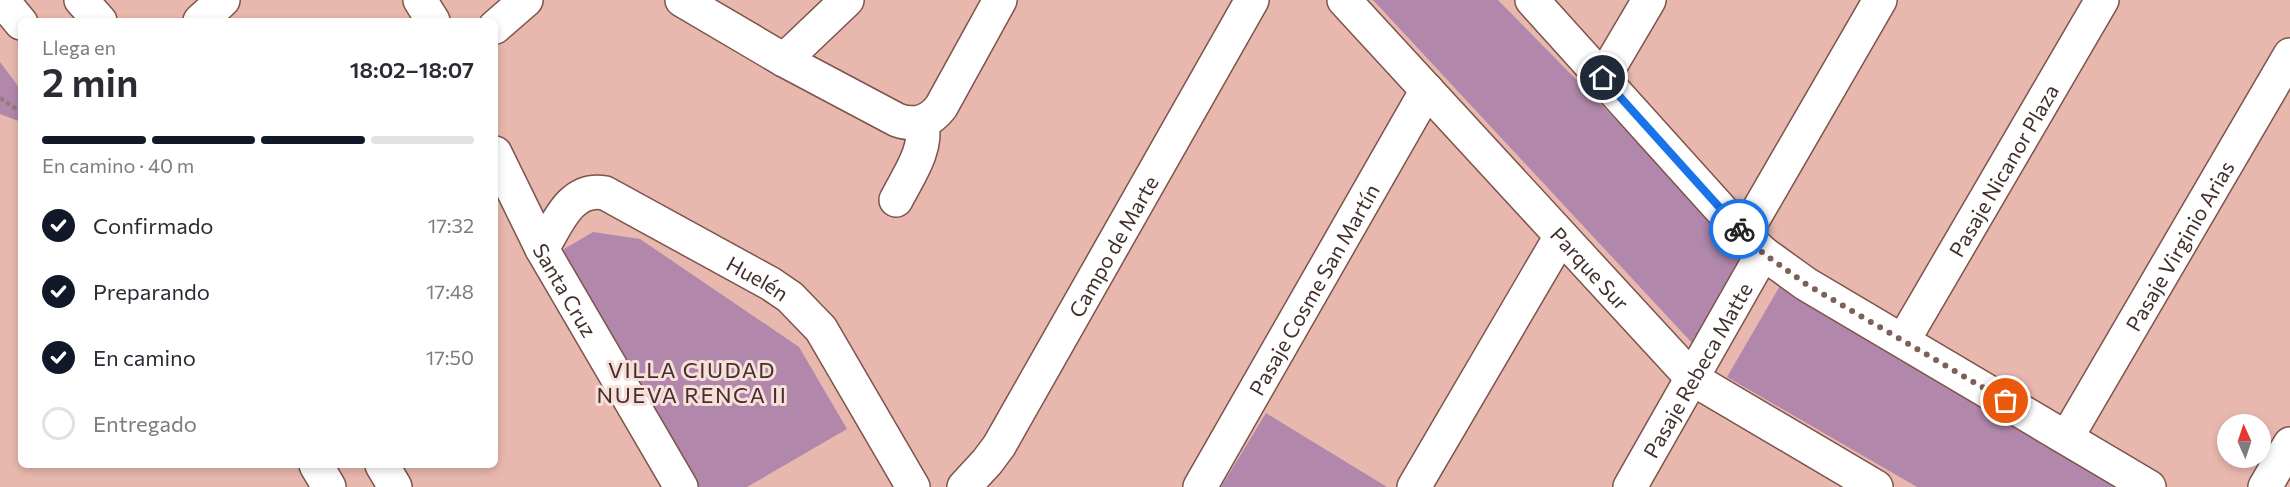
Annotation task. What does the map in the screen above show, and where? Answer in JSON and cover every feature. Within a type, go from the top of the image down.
[{"type":"street","points":[[2,0],[18,19]]},
{"type":"street","points":[[81,0],[97,18]]},
{"type":"street","points":[[203,18],[223,0]]},
{"type":"street","points":[[420,0],[431,18]]},
{"type":"street","points":[[498,24],[526,0]]},
{"type":"street","points":[[682,0],[784,60],[905,123],[922,122],[929,119],[941,107],[1000,0]]},
{"type":"street","points":[[784,60],[847,0]]},
{"type":"street","name":"Campo de Marte","points":[[964,487],[999,446],[1252,0]]},
{"type":"street","name":"Parque Sur","points":[[1344,0],[1694,379],[1859,483]]},
{"type":"street","points":[[1532,0],[1754,244],[1806,284],[2149,487]]},
{"type":"street","points":[[1603,78],[1649,0]]},
{"type":"street","name":"Pasaje Rebeca Matte","points":[[1630,487],[1694,379],[1754,244],[1880,0]]},
{"type":"street","name":"Pasaje Nicanor Plaza","points":[[1903,341],[2102,0]]},
{"type":"street","name":"Pasaje Virginio Arias","points":[[2067,437],[2290,55]]},
{"type":"street","name":"Pasaje Cosme San Martín","points":[[1200,487],[1427,90]]},
{"type":"street","points":[[896,200],[920,152],[923,138],[922,122]]},
{"type":"street","name":"Santa Cruz","points":[[498,159],[542,249],[681,487]]},
{"type":"street","name":"Huelén","points":[[542,249],[569,205],[588,192],[597,192],[605,194],[771,284],[790,297],[821,328],[913,487]]},
{"type":"street","points":[[1414,487],[1561,236]]},
{"type":"street","points":[[2265,487],[2290,444]]},
{"type":"street","points":[[318,468],[329,487]]},
{"type":"street","points":[[384,468],[395,487]]},
{"type":"path","points":[[0,98],[18,110]]},
{"type":"shaded area","points":[[1373,0],[1498,0],[1744,250],[1693,344]]},
{"type":"shaded area","points":[[0,62],[18,86],[18,121],[0,114]]},
{"type":"shaded area","points":[[593,232],[640,239],[799,347],[847,429],[747,487],[696,487],[559,252]]},
{"type":"shaded area","points":[[1781,284],[2130,487],[1917,487],[1727,377]]},
{"type":"shaded area","points":[[1266,413],[1387,487],[1221,487]]},
{"type":"way so far","points":[[1739,229],[1763,253],[1806,284],[2006,401]]},
{"type":"district","name":"VILLA CIUDAD NUEVA RENCA II","points":[[692,382]]},
{"type":"route","points":[[1603,78],[1739,229]]}]
